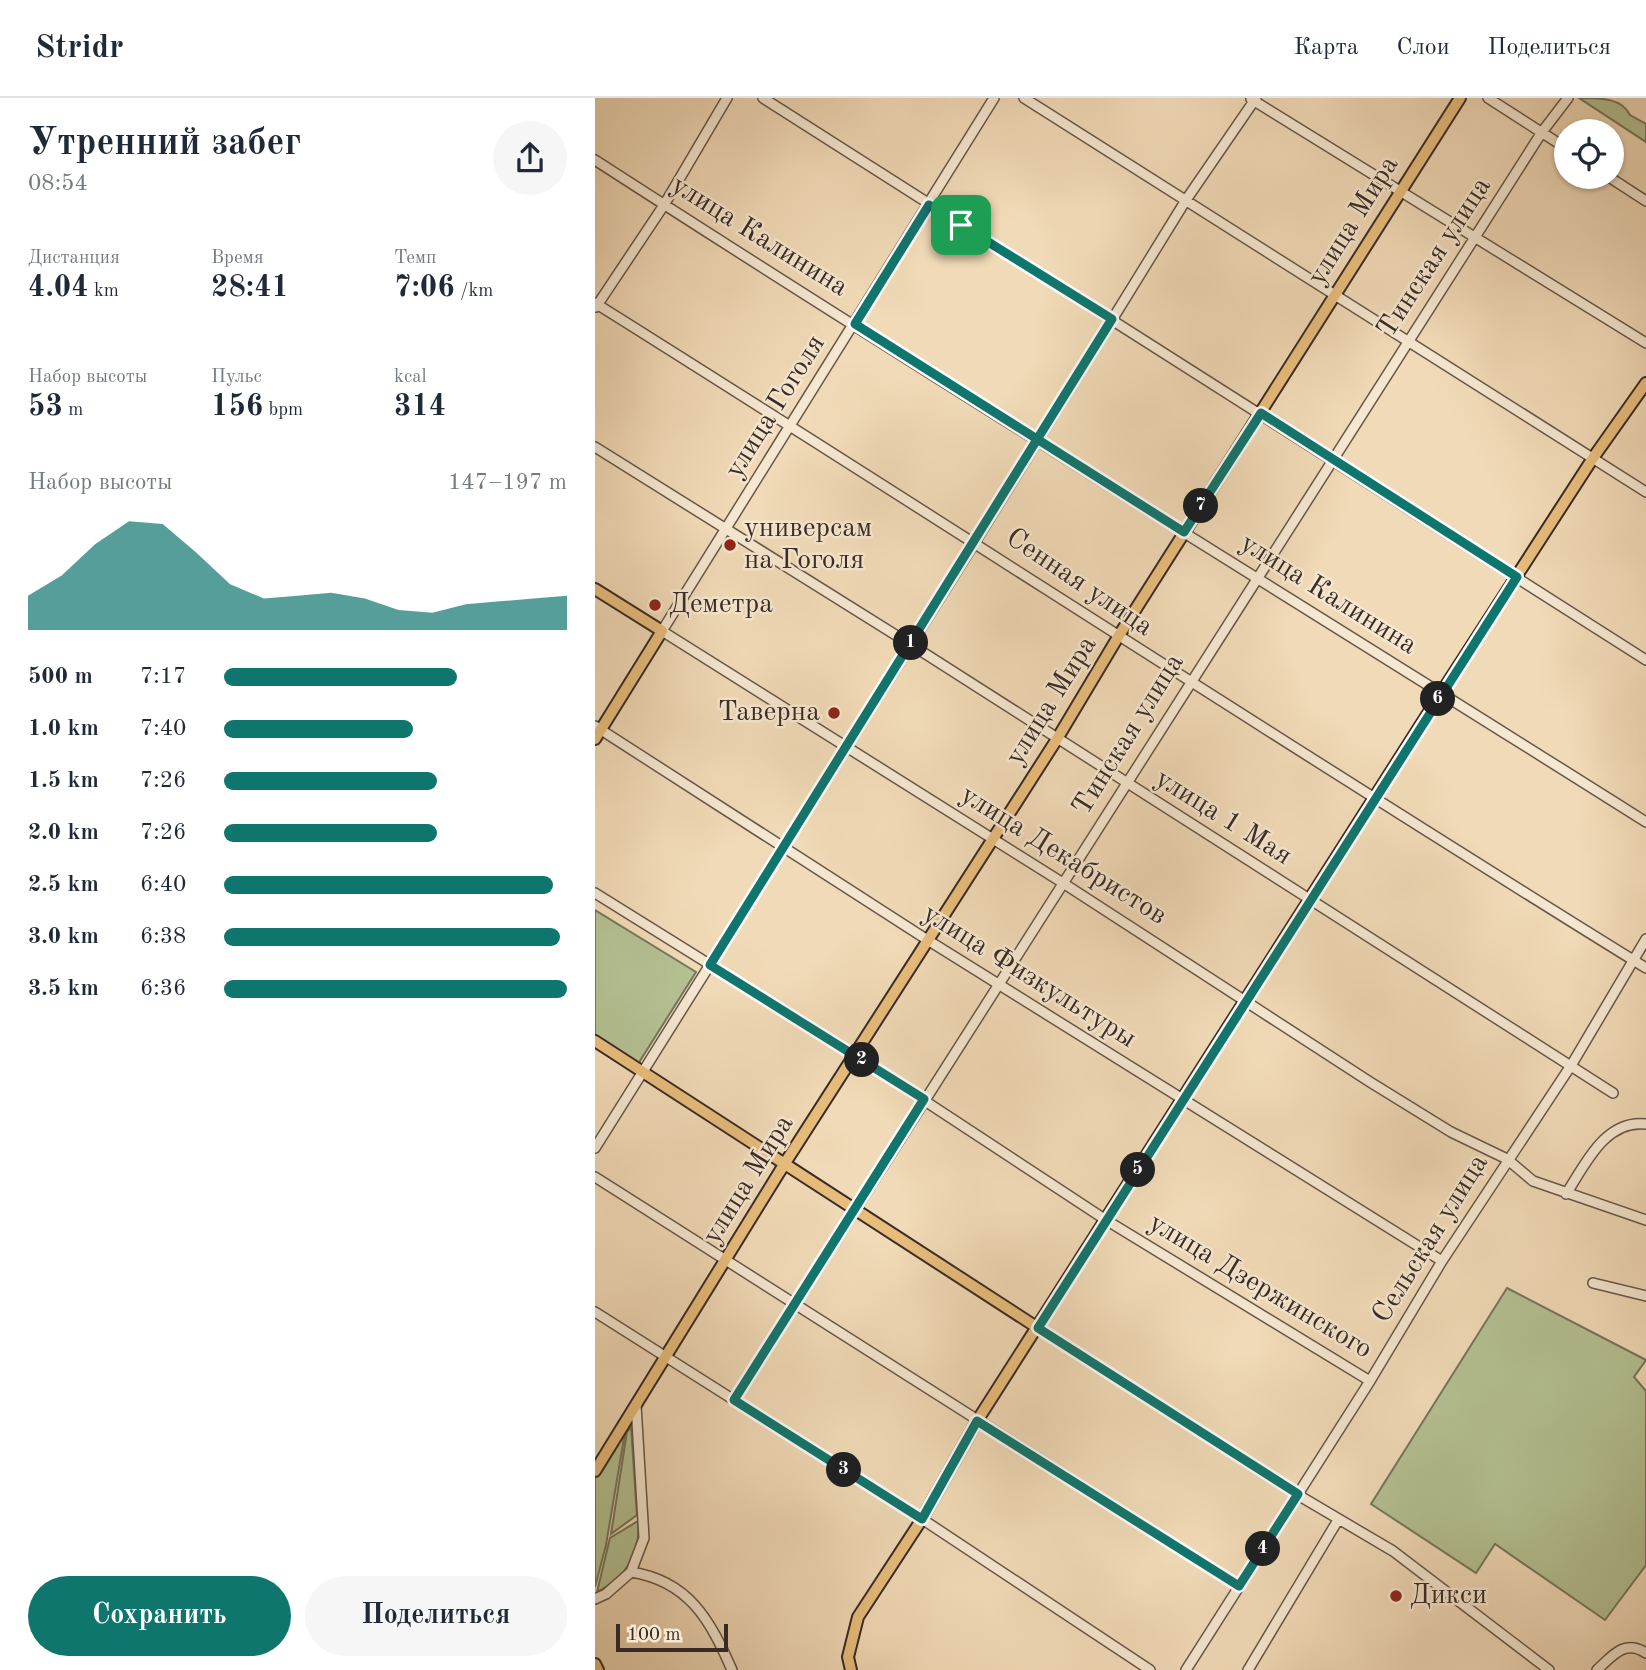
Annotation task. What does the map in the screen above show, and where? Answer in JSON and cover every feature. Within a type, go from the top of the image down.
[{"type":"main road","name":"улица Мира","points":[[595,1471],[665,1354],[926,939],[1056,739],[1460,98]]},
{"type":"main road","points":[[851,1670],[848,1657],[858,1617],[922,1519],[977,1421],[1441,693],[1593,458],[1646,383]]},
{"type":"main road","name":"улица Декабристов","points":[[595,589],[662,631]]},
{"type":"main road","name":"улица Гоголя","points":[[597,732],[662,631]]},
{"type":"main road","points":[[595,1041],[1038,1328]]},
{"type":"main road","points":[[595,1664],[598,1670]]},
{"type":"street","points":[[596,305],[664,205],[727,98]]},
{"type":"street","points":[[763,98],[1646,660]]},
{"type":"street","name":"улица Гоголя","points":[[662,631],[793,426],[994,98]]},
{"type":"street","points":[[1024,98],[1646,492]]},
{"type":"street","points":[[1488,98],[1554,140]]},
{"type":"street","name":"Тинская улица","points":[[734,1400],[1332,458],[1477,237],[1542,132],[1568,98]]},
{"type":"street","points":[[595,1148],[975,542],[1185,200],[1253,99],[1646,343]]},
{"type":"street","name":"улица Калинина","points":[[595,160],[1035,441],[1258,576],[1646,822]]},
{"type":"street","points":[[1624,187],[1646,201]]},
{"type":"street","name":"Сенная улица","points":[[596,305],[975,542],[1188,683],[1376,797],[1646,968]]},
{"type":"street","name":"улица 1 Мая","points":[[595,447],[1572,1064],[1613,1093]]},
{"type":"street","name":"улица Декабристов","points":[[662,631],[1063,883],[1451,1132],[1507,1159],[1533,1181],[1646,1220]]},
{"type":"street","name":"улица Физкультуры","points":[[597,732],[1442,1261]]},
{"type":"street","name":"улица Дзержинского","points":[[595,893],[924,1099],[1106,1220],[1370,1381]]},
{"type":"street","name":"Сельская улица","points":[[1186,1670],[1370,1381],[1442,1261],[1572,1064],[1646,939]]},
{"type":"street","points":[[1566,1194],[1609,1133],[1620,1126],[1646,1124]]},
{"type":"street","points":[[595,1177],[1239,1586]]},
{"type":"street","points":[[1593,1283],[1646,1296]]},
{"type":"street","points":[[595,1312],[922,1519],[1150,1670]]},
{"type":"street","points":[[1038,1328],[1338,1520],[1393,1551],[1433,1578],[1549,1670]]},
{"type":"street","points":[[595,1599],[607,1594],[631,1572],[644,1538],[636,1405]]},
{"type":"street","points":[[1248,1670],[1338,1520]]},
{"type":"street","points":[[631,1572],[656,1576],[684,1592],[714,1628],[732,1670]]},
{"type":"street","points":[[1597,1670],[1624,1647],[1636,1646],[1646,1653]]},
{"type":"green space","points":[[1579,98],[1603,99],[1622,105],[1630,115],[1646,124],[1646,142],[1624,128],[1624,119],[1611,119]]},
{"type":"green space","points":[[595,910],[696,972],[638,1064],[595,1036]]},
{"type":"green space","points":[[1507,1288],[1646,1360],[1634,1377],[1646,1391],[1646,1565],[1605,1620],[1495,1544],[1476,1573],[1371,1504]]},
{"type":"green space","points":[[631,1427],[637,1515],[611,1534],[627,1432]]},
{"type":"green space","points":[[625,1432],[606,1545],[595,1587],[595,1478]]},
{"type":"green space","points":[[638,1521],[637,1544],[624,1572],[597,1592],[610,1538]]},
{"type":"place","name":"универсам на Гоголя","points":[[730,545]]},
{"type":"place","name":"Деметра","points":[[655,605]]},
{"type":"place","name":"Таверна","points":[[834,713]]},
{"type":"place","name":"Дикси","points":[[1396,1596]]},
{"type":"route","points":[[961,225],[929,205],[855,324],[1035,441],[1184,532],[1261,413],[1517,577],[1245,999],[1038,1328],[1298,1494],[1239,1586],[977,1421],[922,1519],[734,1400],[924,1099],[710,965],[975,542],[1035,441],[1112,319],[961,225]]}]
